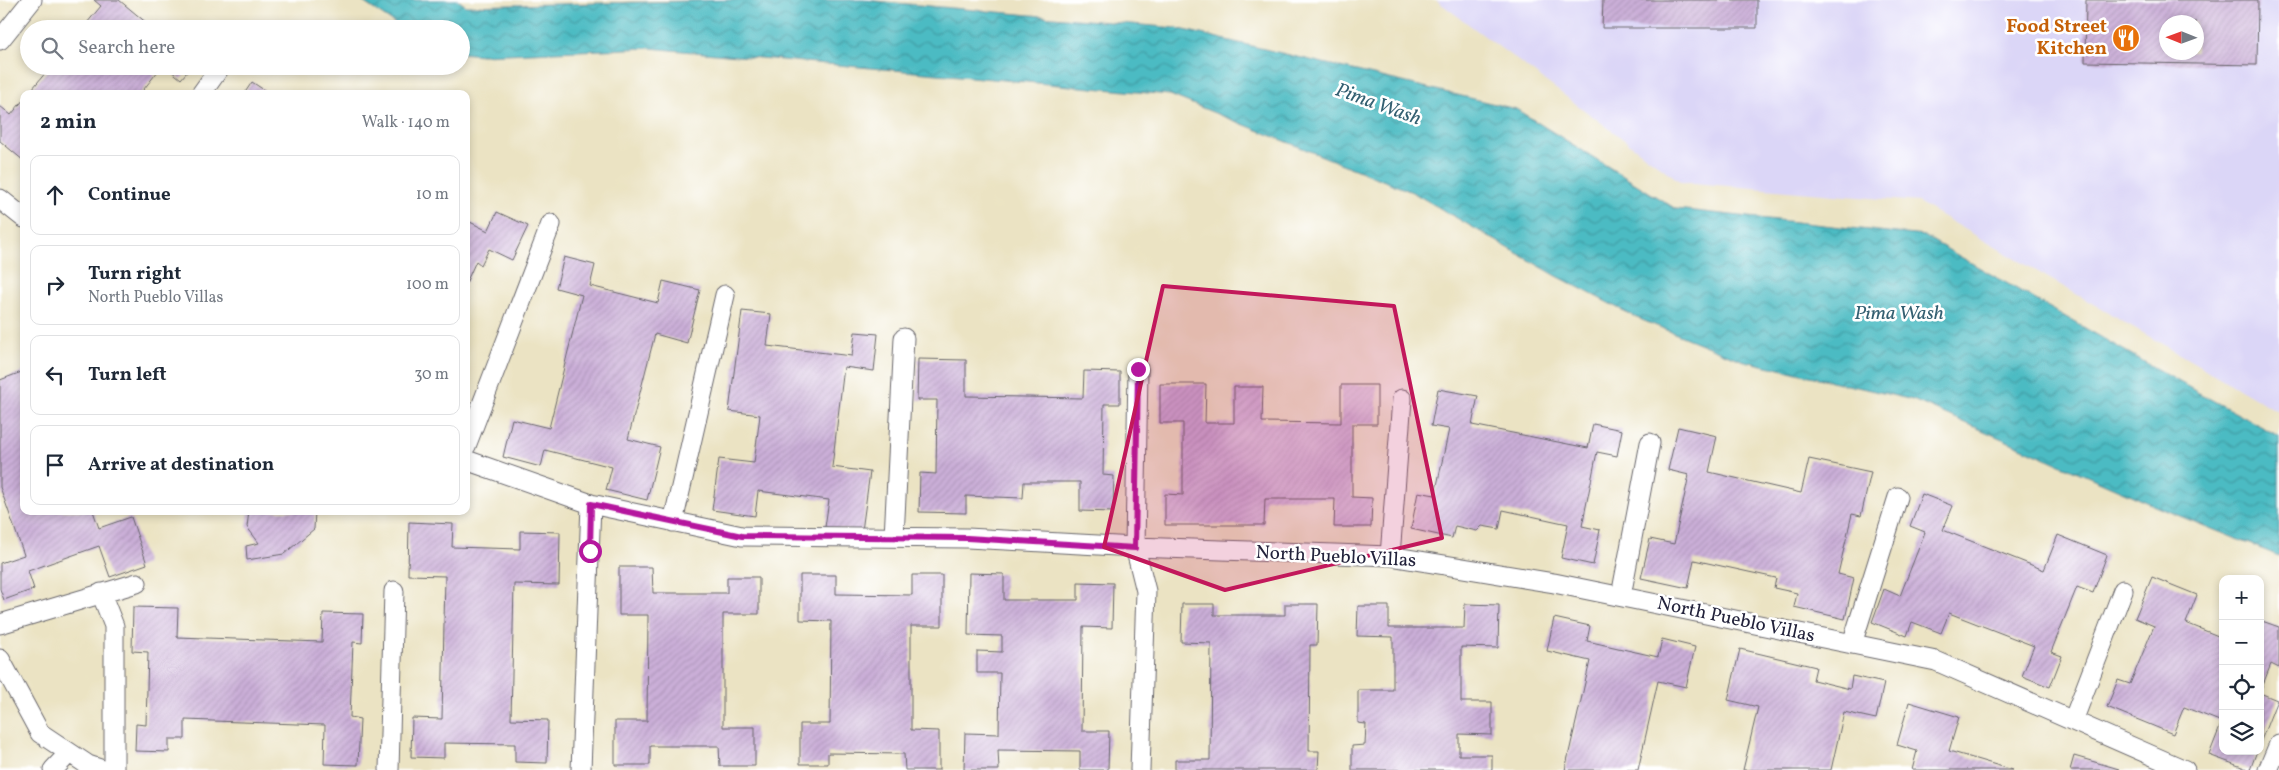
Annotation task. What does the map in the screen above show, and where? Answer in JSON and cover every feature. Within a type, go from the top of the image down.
[{"type":"lane","points":[[0,40],[32,0]]},
{"type":"lane","points":[[204,90],[215,75]]},
{"type":"lane","points":[[0,199],[20,215]]},
{"type":"lane","points":[[470,436],[551,224]]},
{"type":"lane","points":[[672,522],[725,295]]},
{"type":"lane","points":[[894,537],[904,338]]},
{"type":"lane","points":[[1138,369],[1135,548],[1146,591],[1140,770]]},
{"type":"lane","points":[[1390,556],[1402,399]]},
{"type":"lane","points":[[1621,596],[1650,443]]},
{"type":"lane","name":"North Pueblo Villas","points":[[470,461],[591,504],[742,536],[967,538],[1135,548],[1390,556],[1554,582],[1936,661],[2185,770]]},
{"type":"lane","points":[[1852,644],[1898,497]]},
{"type":"lane","points":[[581,770],[591,504]]},
{"type":"lane","points":[[0,624],[137,583]]},
{"type":"lane","points":[[389,770],[394,590]]},
{"type":"lane","points":[[2073,721],[2123,590]]},
{"type":"lane","points":[[101,593],[114,626],[114,770]]},
{"type":"lane","points":[[0,659],[40,733],[88,765],[103,770]]},
{"type":"lane","points":[[2268,770],[2279,744]]},
{"type":"lane","points":[[52,770],[69,752]]},
{"type":"highlighted area","points":[[1163,286],[1394,306],[1442,538],[1225,590],[1104,547]]},
{"type":"shaded area","points":[[1436,0],[2279,0],[2279,412],[1918,202],[1681,182]]},
{"type":"water","name":"Pima Wash","points":[[360,0],[458,0],[466,6],[734,0],[863,0],[1176,28],[1516,109],[1676,209],[1924,236],[2197,392],[2279,436],[2279,556],[2165,510],[1913,400],[1741,360],[1637,318],[1555,275],[1412,192],[1170,95],[649,48],[482,55],[470,54],[470,20],[390,20]]},
{"type":"building","points":[[94,0],[119,0],[143,20],[89,20],[101,6]]},
{"type":"building","points":[[1603,0],[1757,0],[1757,28],[1602,28]]},
{"type":"building","name":"Food Street Kitchen","points":[[2086,0],[2258,0],[2257,65],[2085,62]]},
{"type":"building","points":[[44,75],[155,75],[143,90],[31,90]]},
{"type":"building","points":[[176,75],[184,75],[181,79]]},
{"type":"building","points":[[252,82],[264,90],[247,90]]},
{"type":"building","points":[[20,104],[20,158],[0,141],[0,106],[11,115]]},
{"type":"building","points":[[497,212],[528,226],[512,260],[489,249],[481,265],[476,261],[470,274],[470,222],[488,231]]},
{"type":"building","points":[[564,257],[595,265],[590,286],[658,303],[663,281],[700,290],[687,343],[655,334],[628,439],[660,447],[647,500],[606,490],[612,467],[545,450],[541,467],[503,457],[512,419],[549,428],[582,295],[556,288]]},
{"type":"building","points":[[742,311],[771,314],[767,346],[852,356],[855,332],[878,334],[874,371],[844,367],[832,467],[870,472],[862,531],[825,527],[829,500],[758,491],[755,516],[712,510],[719,459],[754,463],[760,415],[729,411]]},
{"type":"building","points":[[918,359],[966,360],[966,396],[1083,398],[1084,371],[1120,372],[1120,404],[1104,404],[1103,475],[1114,476],[1113,512],[1080,511],[1080,482],[1024,482],[1023,498],[966,496],[966,513],[919,512],[920,473],[936,474],[937,400],[917,400]]},
{"type":"building","points":[[20,372],[20,515],[94,515],[99,528],[131,517],[147,564],[110,577],[99,546],[28,571],[34,589],[4,600],[0,589],[0,563],[24,555],[0,487],[0,380]]},
{"type":"building","points":[[1160,384],[1206,384],[1205,423],[1234,423],[1234,387],[1263,387],[1262,422],[1341,423],[1341,385],[1377,385],[1377,424],[1352,424],[1352,497],[1372,498],[1371,527],[1334,527],[1335,499],[1265,499],[1264,525],[1165,525],[1165,494],[1183,495],[1183,423],[1160,423]]},
{"type":"building","points":[[1438,389],[1478,396],[1472,425],[1588,448],[1593,424],[1622,430],[1617,456],[1597,452],[1582,526],[1600,530],[1593,565],[1561,558],[1568,524],[1503,510],[1499,529],[1482,526],[1477,531],[1455,526],[1452,538],[1411,529],[1418,492],[1435,495],[1449,429],[1431,426]]},
{"type":"building","points":[[1678,427],[1717,436],[1709,472],[1801,493],[1809,459],[1871,472],[1861,516],[1852,514],[1838,574],[1854,578],[1845,619],[1794,607],[1797,593],[1774,588],[1776,578],[1694,560],[1688,588],[1641,578],[1650,539],[1674,544],[1689,475],[1668,470]]},
{"type":"building","points":[[1922,494],[1953,506],[1943,530],[2044,570],[2058,535],[2107,555],[2093,593],[2077,587],[2051,652],[2062,656],[2050,687],[2022,676],[2034,646],[1949,613],[1941,633],[1912,622],[1907,636],[1872,622],[1884,589],[1900,596],[1925,532],[1910,526]]},
{"type":"building","points":[[248,515],[315,515],[314,529],[284,554],[247,560],[246,546],[259,543],[247,527]]},
{"type":"building","points":[[409,522],[453,524],[452,547],[520,549],[520,531],[560,532],[559,585],[514,584],[511,719],[548,720],[547,763],[515,762],[515,744],[444,743],[444,758],[411,757],[412,718],[442,719],[445,576],[408,575]]},
{"type":"building","points":[[619,567],[652,567],[653,593],[727,593],[727,577],[759,577],[759,614],[723,614],[723,727],[755,727],[755,766],[720,766],[719,746],[650,746],[650,765],[615,765],[615,721],[647,721],[648,615],[619,615]]},
{"type":"building","points":[[969,573],[1004,574],[1004,600],[1078,600],[1078,582],[1113,583],[1112,628],[1083,627],[1082,731],[1109,731],[1108,770],[1080,770],[1080,751],[998,750],[999,770],[964,770],[965,733],[999,734],[1000,673],[977,673],[977,651],[1002,652],[1002,636],[968,635]]},
{"type":"building","points":[[800,575],[836,575],[836,594],[912,595],[912,575],[942,575],[942,626],[911,626],[911,730],[939,731],[939,770],[905,770],[904,754],[828,753],[828,764],[800,764],[800,724],[830,724],[831,621],[800,620]]},
{"type":"building","points":[[2152,577],[2197,595],[2186,623],[2219,636],[2219,721],[2184,707],[2173,734],[2107,707],[2118,680],[2130,684],[2154,626],[2135,618]]},
{"type":"building","points":[[1182,604],[1214,604],[1214,615],[1285,615],[1285,604],[1318,604],[1317,645],[1310,645],[1309,751],[1319,751],[1318,770],[1175,770],[1175,760],[1210,760],[1211,643],[1181,642]]},
{"type":"building","points":[[1465,604],[1499,605],[1498,648],[1461,647],[1461,702],[1492,702],[1492,735],[1459,734],[1459,755],[1492,755],[1492,770],[1352,770],[1352,746],[1365,745],[1366,724],[1358,723],[1358,690],[1393,690],[1393,637],[1357,636],[1358,606],[1389,606],[1389,628],[1464,628]]},
{"type":"building","points":[[133,607],[178,608],[177,637],[322,642],[323,613],[363,614],[362,643],[353,642],[350,717],[360,719],[358,765],[324,764],[325,725],[185,720],[185,739],[169,739],[169,752],[135,751],[136,724],[146,725],[148,652],[132,651]]},
{"type":"building","points":[[1554,618],[1590,626],[1587,641],[1658,657],[1662,639],[1695,647],[1686,687],[1658,681],[1638,770],[1565,770],[1590,661],[1547,651]]},
{"type":"building","points":[[2264,622],[2279,627],[2279,668],[2271,664],[2264,682]]},
{"type":"building","points":[[1740,649],[1816,667],[1813,680],[1850,689],[1852,676],[1884,683],[1876,719],[1844,712],[1831,770],[1743,770],[1758,707],[1728,700]]},
{"type":"building","points":[[2264,695],[2277,700],[2264,733]]},
{"type":"building","points":[[1909,702],[1959,717],[1949,751],[2013,770],[1912,770],[1917,751],[1897,745]]},
{"type":"building","points":[[2219,730],[2219,755],[2256,755],[2250,770],[2209,755]]},
{"type":"building","points":[[2074,756],[2119,769],[2070,770]]},
{"type":"place","name":"Food Street Kitchen","points":[[2126,38]]},
{"type":"route","points":[[590,551],[591,504],[742,536],[967,538],[1135,548],[1138,369]]}]
